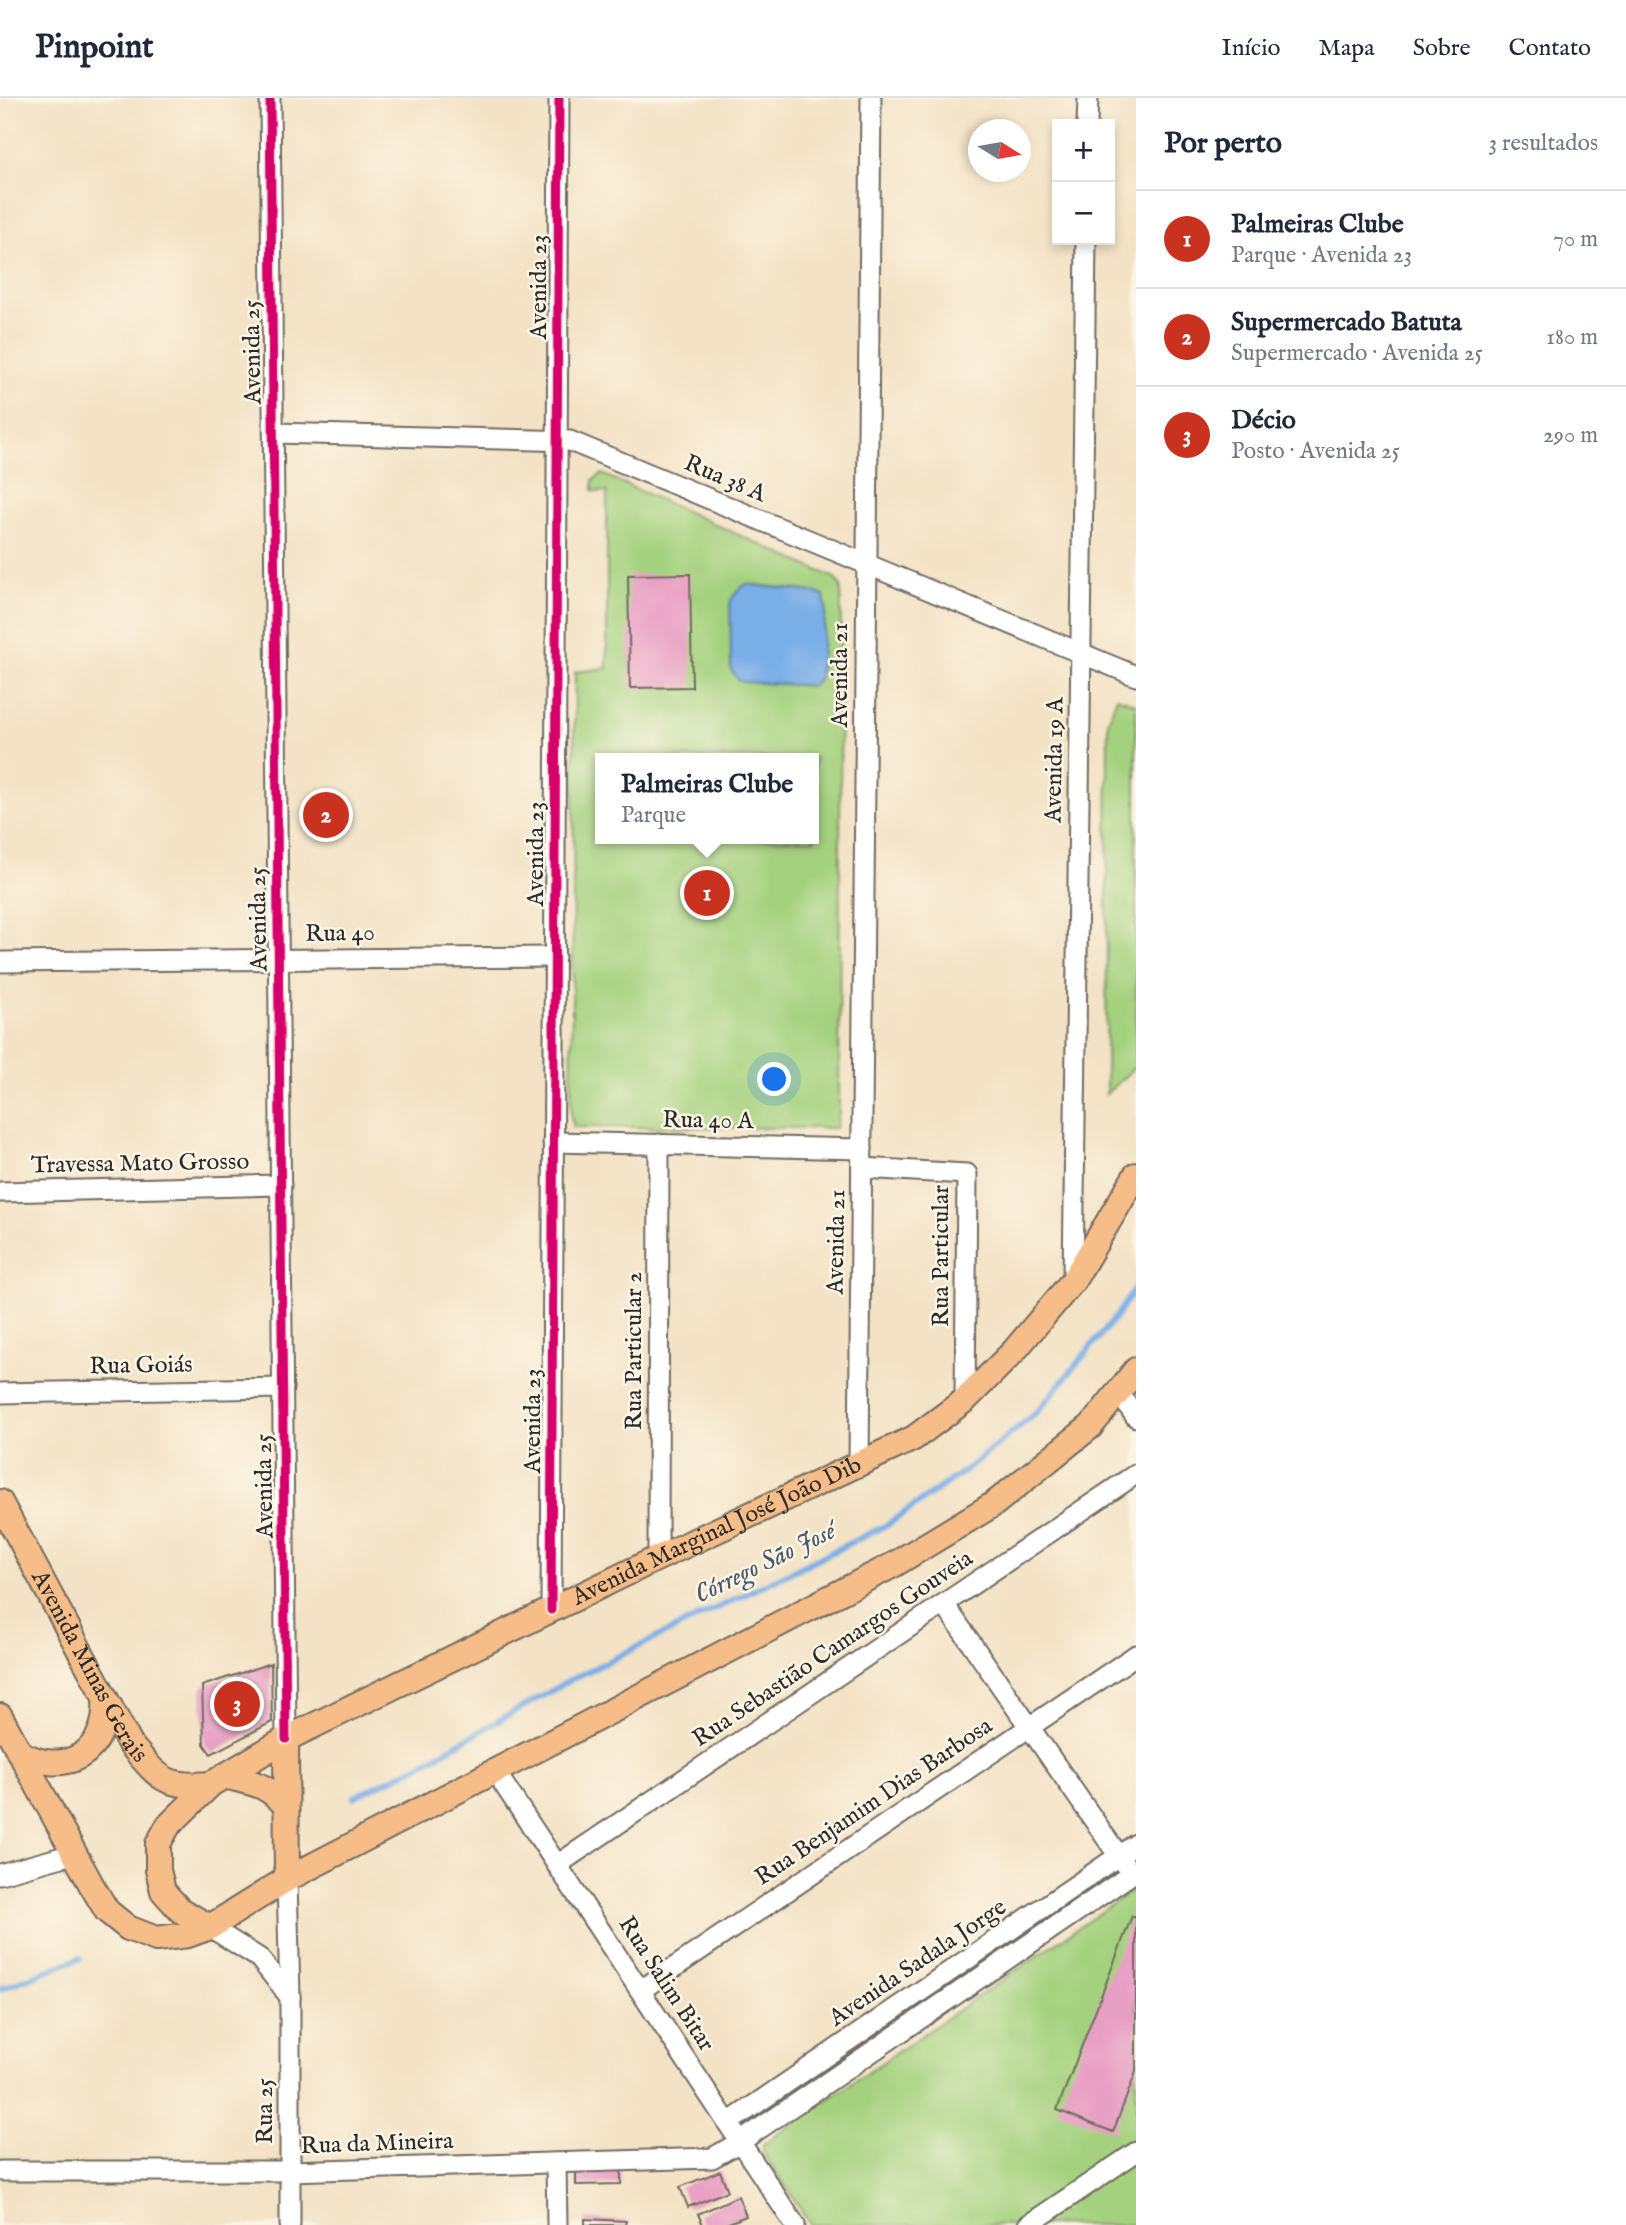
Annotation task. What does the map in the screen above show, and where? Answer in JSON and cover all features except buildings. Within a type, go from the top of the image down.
[{"type":"main road","name":"Avenida Marginal José João Dib","points":[[218,1780],[286,1739],[658,1558],[914,1438],[965,1400],[1014,1351],[1073,1281],[1136,1175]]},
{"type":"main road","points":[[0,1716],[10,1753],[107,1911],[128,1928],[156,1939],[188,1935],[210,1927],[287,1880],[895,1564],[994,1504],[1091,1426],[1136,1370]]},
{"type":"main road","name":"Avenida Minas Gerais","points":[[0,1502],[130,1744],[158,1778],[185,1786],[218,1780]]},
{"type":"main road","points":[[10,1753],[49,1764],[66,1762],[81,1756],[93,1745],[102,1731],[106,1714],[104,1698]]},
{"type":"main road","points":[[286,1739],[287,1880]]},
{"type":"main road","points":[[210,1927],[180,1910],[163,1891],[158,1870],[158,1844],[168,1826],[218,1780],[253,1783],[273,1791],[286,1806]]},
{"type":"street","name":"Avenida 25","points":[[270,98],[286,1739]]},
{"type":"street","name":"Avenida 23","points":[[551,1610],[559,98]]},
{"type":"street","name":"Avenida 21","points":[[859,1463],[871,98]]},
{"type":"street","points":[[1087,119],[1088,98]]},
{"type":"street","name":"Avenida 19 A","points":[[1073,1281],[1086,245]]},
{"type":"street","name":"Rua 38 A","points":[[274,433],[570,441],[1136,676]]},
{"type":"street","name":"Rua 40","points":[[0,962],[555,957]]},
{"type":"street","name":"Rua 40 A","points":[[553,1142],[659,1144],[862,1158]]},
{"type":"street","name":"Rua Particular 2","points":[[658,1558],[659,1144]]},
{"type":"street","name":"Rua Particular","points":[[862,1158],[967,1174],[965,1400]]},
{"type":"street","name":"Travessa Mato Grosso","points":[[0,1192],[281,1185]]},
{"type":"street","name":"Rua Goiás","points":[[0,1392],[283,1388]]},
{"type":"street","points":[[1119,1393],[1136,1417]]},
{"type":"street","name":"Rua Sebastião Camargos Gouveia","points":[[557,1866],[1136,1474]]},
{"type":"street","points":[[944,1604],[1118,1856],[1134,1873]]},
{"type":"street","name":"Rua Benjamim Dias Barbosa","points":[[640,1990],[1136,1655]]},
{"type":"street","name":"Rua Salim Bitar","points":[[495,1771],[795,2225]]},
{"type":"street","name":"Avenida Sadala Jorge","points":[[728,2123],[1136,1844]]},
{"type":"street","points":[[0,1874],[73,1854]]},
{"type":"street","name":"Avenida Sadala Jorge","points":[[740,2142],[1134,1873]]},
{"type":"street","name":"Rua 25","points":[[287,1880],[290,2225]]},
{"type":"street","points":[[210,1927],[259,1958],[290,1997]]},
{"type":"street","points":[[712,2158],[728,2123]]},
{"type":"street","name":"Rua da Mineira","points":[[0,2171],[289,2171],[712,2158],[740,2142]]},
{"type":"street","points":[[1028,2225],[1136,2152]]},
{"type":"street","points":[[556,2163],[557,2225]]},
{"type":"green space","points":[[602,474],[833,577],[841,586],[839,1113],[836,1128],[574,1127],[571,1117],[575,672],[607,668],[607,492],[593,491],[593,480]]},
{"type":"green space","points":[[1117,697],[1136,704],[1136,1066],[1106,1094],[1108,722]]},
{"type":"green space","points":[[1136,1888],[1136,2225],[811,2225],[762,2151],[762,2145]]},
{"type":"water","points":[[746,584],[814,592],[824,596],[826,608],[819,678],[812,686],[743,682],[738,680],[731,670],[730,602]]},
{"type":"waterway","name":"Córrego São José","points":[[354,1797],[422,1764],[574,1678],[887,1525],[971,1466],[1038,1411],[1117,1315],[1136,1287]]},
{"type":"waterway","name":"Córrego São José","points":[[0,1989],[80,1958]]},
{"type":"cycle path","points":[[270,98],[286,1739]]},
{"type":"cycle path","points":[[551,1610],[559,98]]},
{"type":"place","name":"Supermercado Batuta","points":[[326,815]]},
{"type":"place","name":"Palmeiras Clube","points":[[707,893]]},
{"type":"place","name":"Décio","points":[[237,1704]]}]
